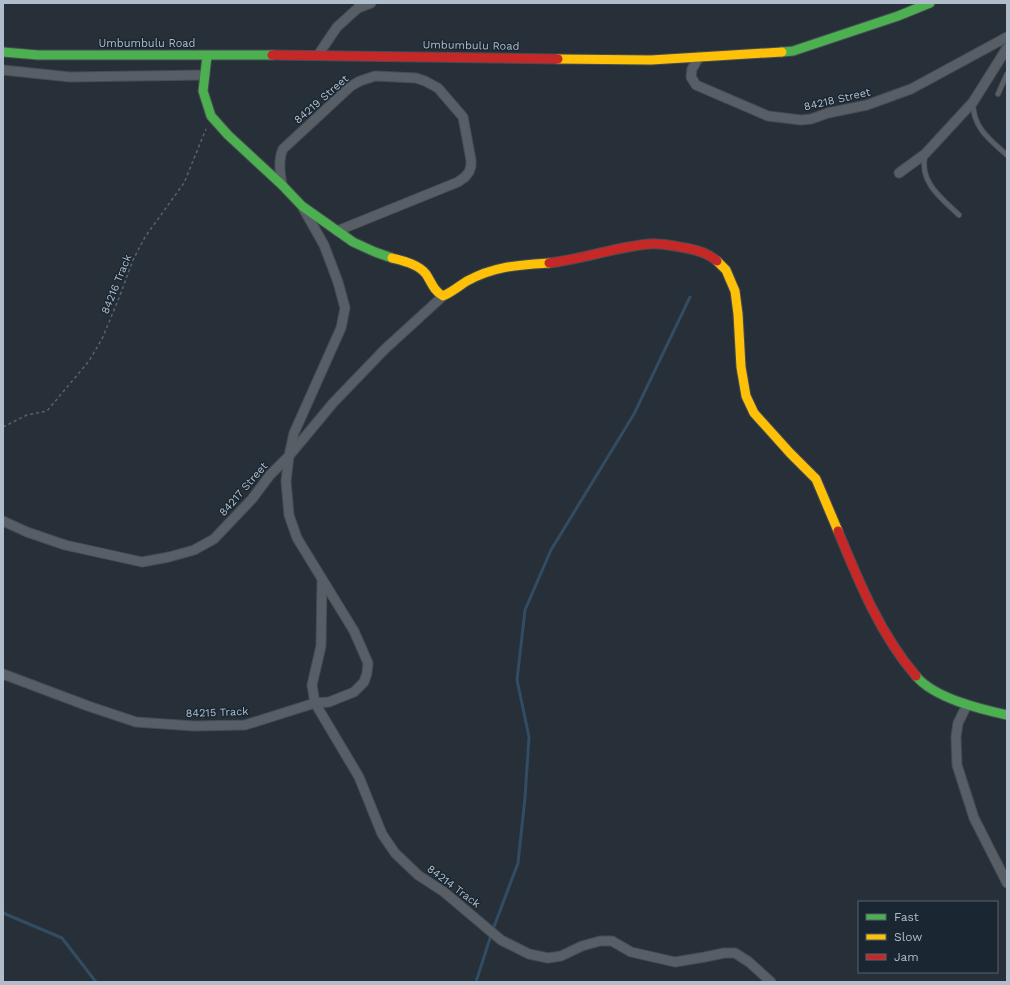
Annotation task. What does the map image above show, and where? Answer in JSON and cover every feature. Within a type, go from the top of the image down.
[{"type":"street","points":[[318,55],[337,28],[359,5],[371,3]]},
{"type":"street","name":"Umbumbulu Road","points":[[3,52],[38,55],[318,55],[651,60],[793,51],[898,16],[930,3]]},
{"type":"street","name":"84218 Street","points":[[698,57],[690,77],[696,85],[768,116],[806,119],[867,105],[912,89],[1007,37]]},
{"type":"street","points":[[899,173],[925,154],[973,102],[1007,48]]},
{"type":"street","points":[[207,56],[204,91],[211,116],[228,135],[282,185],[302,206],[353,242],[374,252],[412,264],[425,273],[436,292],[443,296],[467,281],[499,268],[523,264],[564,261],[608,251],[650,244],[671,245],[698,250],[715,260],[726,270],[735,291],[741,367],[746,396],[754,413],[816,479],[838,533],[881,627],[902,660],[919,680],[939,693],[967,705],[1007,715]]},
{"type":"street","points":[[3,70],[70,77],[205,75]]},
{"type":"street","name":"84219 Street","points":[[282,185],[280,159],[283,149],[351,86],[375,76],[416,78],[438,88],[463,117],[471,160],[469,172],[465,178],[447,188],[337,231]]},
{"type":"street","name":"84215 Track","points":[[3,674],[81,704],[136,722],[194,726],[245,725],[315,703],[329,702],[354,692],[364,682],[368,673],[368,663],[354,631],[297,538],[289,515],[286,481],[294,433],[341,328],[345,308],[338,282],[324,246],[302,206]]},
{"type":"street","name":"84217 Street","points":[[3,521],[27,532],[59,543],[142,562],[194,550],[214,539],[252,499],[270,475],[289,456],[333,403],[380,355],[443,296]]},
{"type":"street","name":"84214 Track","points":[[322,580],[321,646],[312,685],[315,703],[359,777],[382,834],[395,853],[418,875],[444,892],[500,940],[529,954],[548,958],[562,956],[582,946],[600,941],[612,941],[632,952],[675,962],[724,952],[735,953],[749,962],[771,982]]},
{"type":"street","points":[[967,705],[958,723],[956,738],[957,765],[974,818],[1007,883]]},
{"type":"lane","points":[[998,94],[1007,74]]},
{"type":"lane","points":[[973,102],[974,114],[979,127],[992,142],[1007,155]]},
{"type":"lane","points":[[925,154],[923,167],[929,182],[939,196],[959,215]]},
{"type":"path","name":"84216 Track","points":[[3,427],[27,415],[47,410],[89,361],[102,339],[133,260],[145,237],[184,183],[211,116]]},
{"type":"waterway","points":[[476,982],[492,932],[518,863],[525,798],[529,737],[517,680],[525,610],[551,550],[634,414],[690,297]]},
{"type":"waterway","points":[[3,913],[62,938],[96,982]]},
{"type":"traffic: fast","points":[[782,52],[793,51],[898,16],[930,3]]},
{"type":"traffic: fast","points":[[3,52],[38,55],[272,55]]},
{"type":"traffic: fast","points":[[207,56],[203,91],[211,116],[228,135],[282,185],[302,206],[353,242],[392,258]]},
{"type":"traffic: fast","points":[[916,676],[934,691],[958,702],[1007,715]]},
{"type":"traffic: slow","points":[[558,59],[651,60],[782,52]]},
{"type":"traffic: slow","points":[[392,258],[410,263],[419,268],[426,274],[435,289],[443,296],[467,281],[487,272],[507,267],[549,263]]},
{"type":"traffic: slow","points":[[717,261],[726,270],[735,291],[741,367],[746,396],[754,413],[816,479],[838,531]]},
{"type":"traffic: jam","points":[[272,55],[558,59]]},
{"type":"traffic: jam","points":[[549,263],[624,248],[654,244],[694,250],[706,254],[717,261]]},
{"type":"traffic: jam","points":[[838,531],[871,607],[903,660],[916,676]]}]
